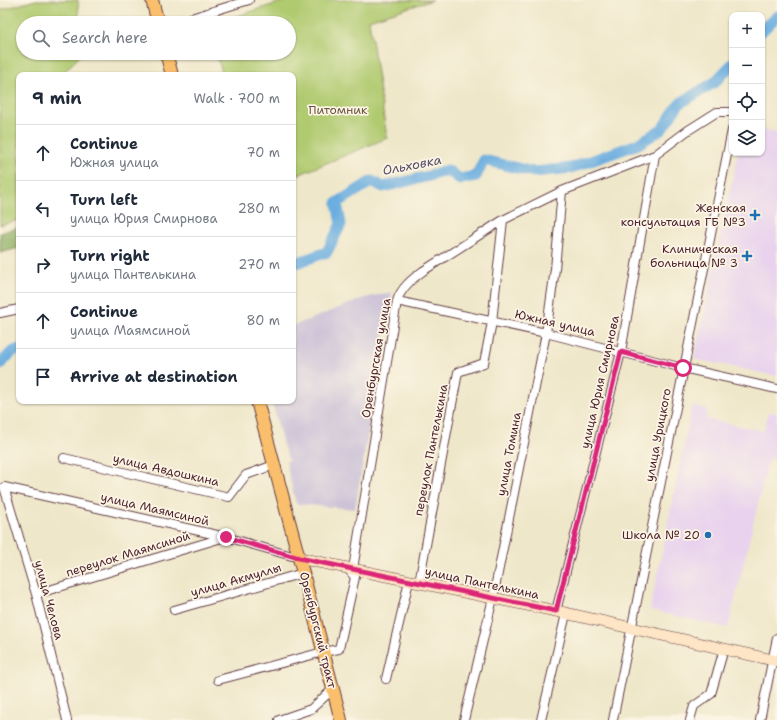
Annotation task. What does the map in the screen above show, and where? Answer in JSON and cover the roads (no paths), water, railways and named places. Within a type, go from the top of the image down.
[{"type":"main road","points":[[152,0],[156,16]]},
{"type":"main road","points":[[168,60],[171,72]]},
{"type":"main road","name":"Оренбургский тракт","points":[[258,404],[304,573],[341,720]]},
{"type":"main road","name":"улица Пантелькина","points":[[299,558],[632,628],[775,661]]},
{"type":"street","points":[[198,16],[249,0]]},
{"type":"street","name":"Оренбургская улица","points":[[323,652],[339,649],[355,577],[350,568],[398,295],[413,279],[503,220],[562,191],[655,155],[687,131],[717,112],[729,112]]},
{"type":"street","name":"улица Урицкого","points":[[613,720],[729,145]]},
{"type":"street","name":"улица Юрия Смирнова","points":[[541,720],[561,613],[621,352],[655,155]]},
{"type":"street","name":"улица Томина","points":[[464,720],[493,598],[546,332],[555,269],[562,191]]},
{"type":"street","name":"переулок Пантелькина","points":[[386,679],[414,582],[458,372],[484,363],[492,322],[503,220]]},
{"type":"street","name":"Южная улица","points":[[397,302],[546,332],[683,368],[777,388]]},
{"type":"street","points":[[0,313],[16,310]]},
{"type":"street","name":"улица Авдошкина","points":[[64,458],[229,497],[246,475],[274,465]]},
{"type":"street","name":"улица Маямсиной","points":[[4,487],[226,537],[299,558]]},
{"type":"street","name":"улица Челова","points":[[4,487],[36,594],[67,720]]},
{"type":"street","name":"переулок Маямсиной","points":[[36,594],[226,537]]},
{"type":"street","name":"улица Акмуллы","points":[[174,610],[304,573]]},
{"type":"street","points":[[760,720],[775,661],[777,638]]},
{"type":"street","points":[[690,720],[694,706],[711,694],[724,649]]},
{"type":"street","points":[[218,680],[323,652]]},
{"type":"street","points":[[279,720],[310,708],[333,689]]},
{"type":"waterway","name":"Ольховка","points":[[765,28],[777,16]]},
{"type":"waterway","name":"Ольховка","points":[[296,263],[327,252],[341,224],[337,203],[372,181],[383,187],[447,170],[460,179],[476,176],[484,160],[534,172],[571,168],[638,144],[662,129],[679,104],[715,82],[729,67]]},
{"type":"waterway","name":"Ольховка","points":[[0,364],[12,352],[16,350]]},
{"type":"place","name":"Женская консультация ГБ №3","points":[[755,215]]},
{"type":"place","name":"Клиническая больница № 3","points":[[747,256]]},
{"type":"place","name":"Школа № 20","points":[[708,535]]},
{"type":"park label","name":"Питомник","points":[[338,110]]}]
